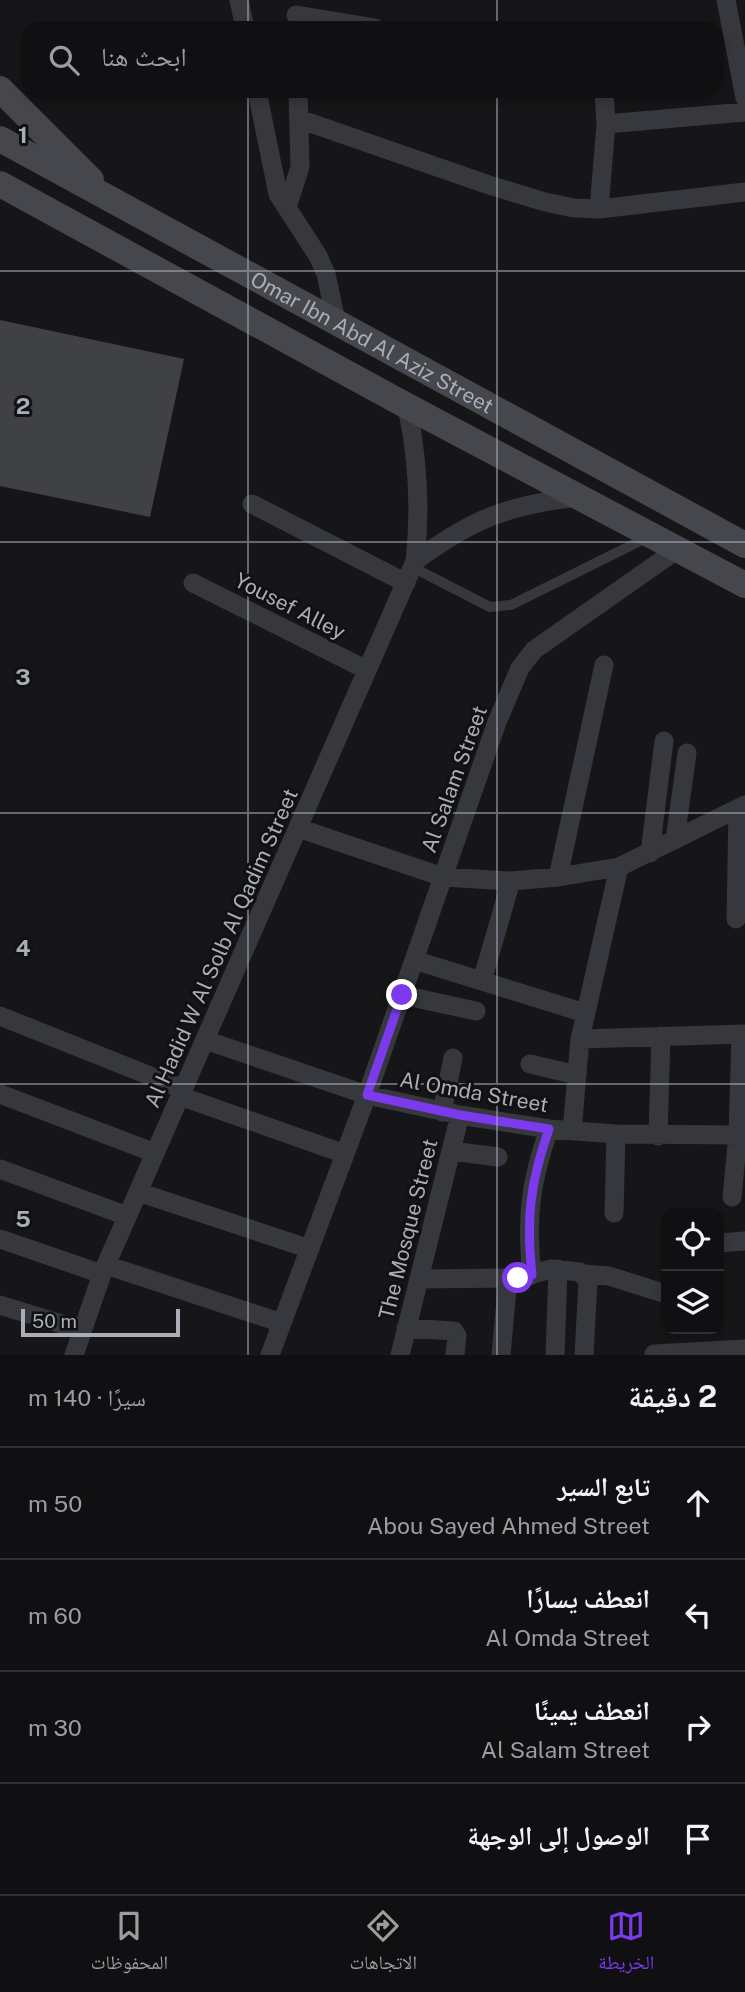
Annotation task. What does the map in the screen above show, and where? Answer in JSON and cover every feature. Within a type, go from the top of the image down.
[{"type":"main road","points":[[0,89],[109,199]]},
{"type":"main road","name":"Omar Ibn Abd Al Aziz Street","points":[[0,139],[745,545]]},
{"type":"main road","name":"Omar Ibn Abd Al Aziz Street","points":[[0,184],[407,406],[745,585]]},
{"type":"street","points":[[239,0],[244,21]]},
{"type":"street","points":[[726,0],[732,43],[745,98]]},
{"type":"street","points":[[296,14],[336,21]]},
{"type":"street","points":[[258,98],[278,194],[318,256],[326,274],[336,321]]},
{"type":"street","points":[[287,207],[300,167],[298,98]]},
{"type":"street","points":[[599,209],[606,124],[604,98]]},
{"type":"street","points":[[606,124],[745,112]]},
{"type":"street","points":[[299,119],[545,202],[574,208],[599,209],[745,192]]},
{"type":"street","name":"Al Hadid W Al Solb Al Qadim Street","points":[[74,1355],[81,1330],[127,1216],[411,570],[419,522],[419,483],[407,406]]},
{"type":"street","points":[[252,504],[411,570],[452,535],[492,515],[534,502],[579,497]]},
{"type":"street","name":"Al Salam Street","points":[[270,1355],[367,1095],[497,722],[526,658],[678,549]]},
{"type":"street","name":"Yousef Alley","points":[[192,583],[367,670]]},
{"type":"street","points":[[558,877],[604,665]]},
{"type":"street","points":[[649,853],[664,741]]},
{"type":"street","points":[[675,840],[687,753]]},
{"type":"street","points":[[298,828],[443,877],[511,881],[619,867],[741,807],[736,919]]},
{"type":"street","points":[[572,1131],[580,1039],[619,867]]},
{"type":"street","points":[[482,981],[511,881]]},
{"type":"street","points":[[414,960],[585,1013]]},
{"type":"street","points":[[402,995],[476,1011]]},
{"type":"street","points":[[0,1016],[182,1093],[345,1154]]},
{"type":"street","points":[[580,1039],[743,1034],[742,1135],[732,1197]]},
{"type":"street","points":[[658,1136],[661,1036]]},
{"type":"street","name":"Al Omda Street","points":[[205,1040],[367,1095],[451,1113],[572,1131],[658,1136],[742,1135]]},
{"type":"street","name":"The Mosque Street","points":[[400,1355],[451,1152],[453,1058]]},
{"type":"street","points":[[530,1064],[576,1075]]},
{"type":"street","points":[[0,1094],[155,1153]]},
{"type":"street","points":[[532,1275],[528,1238],[529,1200],[537,1163],[549,1129]]},
{"type":"street","points":[[614,1213],[616,1134]]},
{"type":"street","points":[[451,1152],[498,1157]]},
{"type":"street","points":[[0,1169],[127,1216]]},
{"type":"street","points":[[138,1192],[310,1249]]},
{"type":"street","points":[[0,1239],[282,1323]]},
{"type":"street","points":[[724,1243],[745,1241]]},
{"type":"street","points":[[555,1355],[558,1269]]},
{"type":"street","points":[[419,1279],[509,1278],[558,1269],[609,1276],[661,1292]]},
{"type":"street","points":[[583,1274],[588,1281],[584,1355]]},
{"type":"street","points":[[501,1355],[509,1278]]},
{"type":"street","points":[[0,1305],[81,1330]]},
{"type":"street","points":[[406,1328],[454,1331],[457,1336],[455,1355]]},
{"type":"street","points":[[654,1354],[745,1349]]},
{"type":"lane","points":[[411,570],[490,607],[500,608],[652,535]]},
{"type":"building","points":[[0,320],[184,359],[150,517],[0,486]]},
{"type":"route","points":[[402,995],[367,1095],[460,1115],[549,1129],[537,1163],[529,1200],[528,1238],[532,1275],[518,1278]]}]
